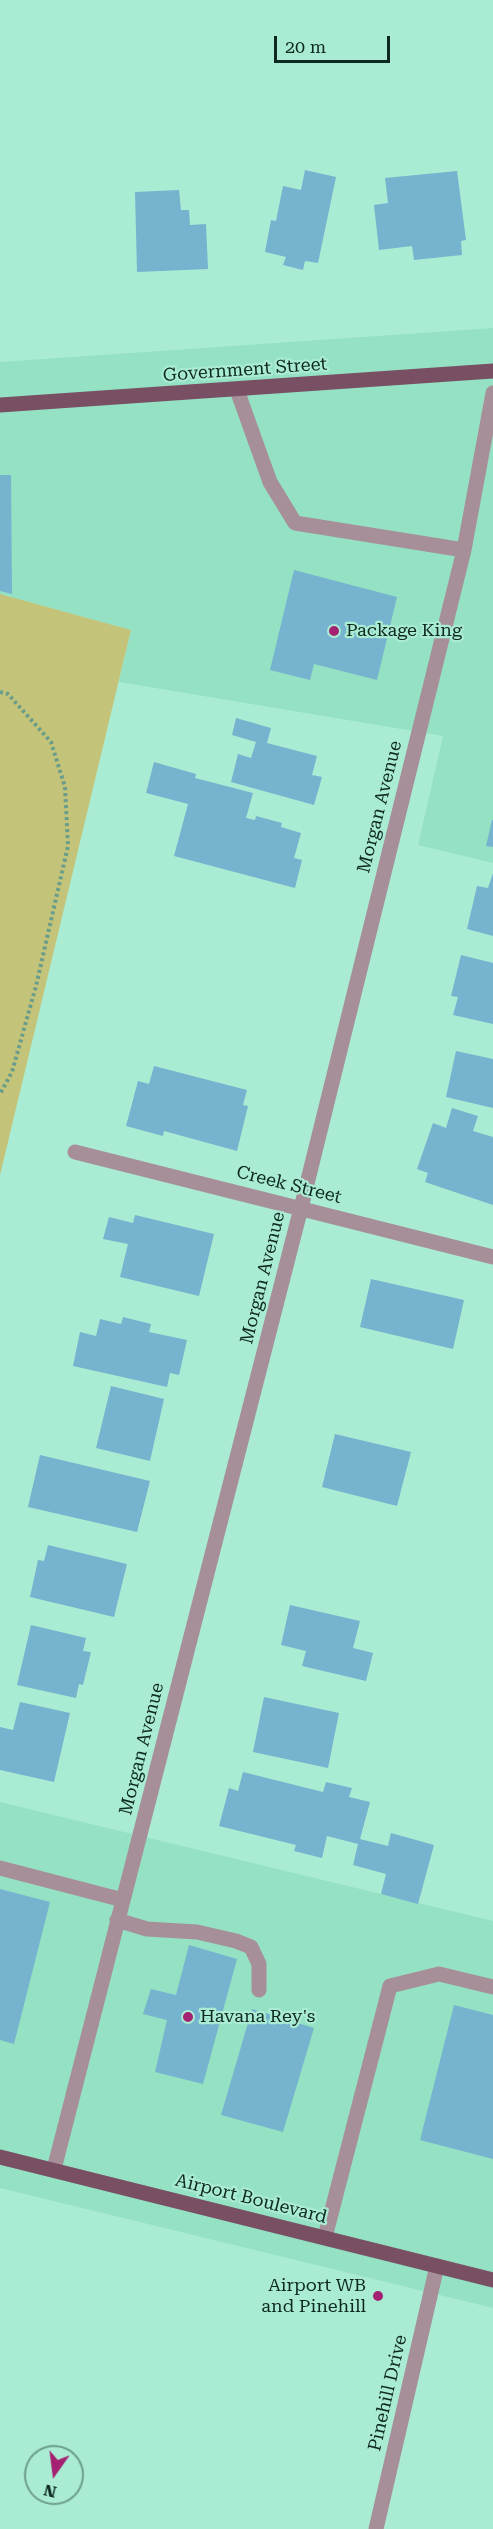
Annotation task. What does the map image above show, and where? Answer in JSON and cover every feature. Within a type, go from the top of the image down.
[{"type":"main road","name":"Government Street","points":[[0,405],[493,371]]},
{"type":"main road","name":"Airport Boulevard","points":[[0,2157],[493,2280]]},
{"type":"street","points":[[237,390],[270,482],[295,523],[464,550]]},
{"type":"street","name":"Morgan Avenue","points":[[54,2169],[301,1208],[464,550],[493,393]]},
{"type":"street","name":"Creek Street","points":[[75,1152],[493,1257]]},
{"type":"street","points":[[0,1868],[123,1900]]},
{"type":"street","points":[[117,1920],[147,1929],[197,1932],[236,1941],[250,1947],[259,1964],[259,1990]]},
{"type":"street","points":[[325,2237],[390,1986],[439,1974],[493,1987]]},
{"type":"street","name":"Pinehill Drive","points":[[376,2529],[437,2266]]},
{"type":"path","points":[[0,692],[8,694],[51,742],[65,787],[68,846],[33,997],[12,1072],[0,1094]]},
{"type":"shaded area","points":[[493,328],[493,863],[418,845],[443,736],[119,682],[131,630],[0,594],[0,362]]},
{"type":"shaded area","points":[[0,594],[131,630],[0,1175]]},
{"type":"shaded area","points":[[0,1802],[493,1921],[493,2308],[0,2188]]},
{"type":"building","points":[[305,170],[336,177],[318,263],[305,261],[303,270],[283,265],[286,257],[265,252],[271,220],[276,221],[283,186],[301,190]]},
{"type":"building","points":[[457,171],[466,240],[461,241],[462,255],[414,260],[412,246],[379,250],[374,205],[388,203],[385,178]]},
{"type":"building","points":[[179,190],[181,210],[189,210],[190,225],[206,224],[208,269],[137,272],[135,192]]},
{"type":"building","points":[[0,475],[11,475],[12,594],[0,591]]},
{"type":"building","name":"Package King","points":[[294,570],[397,597],[377,680],[314,664],[310,680],[270,670]]},
{"type":"building","points":[[236,718],[271,728],[267,743],[317,756],[312,775],[322,777],[314,805],[231,782],[238,754],[251,758],[256,742],[232,735]]},
{"type":"building","points":[[154,762],[196,774],[195,778],[253,793],[246,818],[255,820],[256,816],[282,823],[281,827],[301,833],[294,858],[302,860],[295,888],[174,856],[188,804],[146,793]]},
{"type":"building","points":[[493,820],[493,847],[486,846]]},
{"type":"building","points":[[493,873],[493,936],[467,929],[477,886],[488,888]]},
{"type":"building","points":[[461,955],[493,963],[493,1024],[453,1015],[458,997],[451,996]]},
{"type":"building","points":[[456,1051],[493,1059],[493,1108],[446,1097]]},
{"type":"building","points":[[154,1066],[247,1090],[243,1105],[248,1106],[237,1151],[164,1131],[163,1136],[126,1126],[138,1081],[149,1084]]},
{"type":"building","points":[[452,1108],[478,1116],[473,1131],[493,1137],[493,1205],[425,1182],[428,1173],[417,1169],[433,1123],[446,1128]]},
{"type":"building","points":[[135,1215],[214,1234],[199,1296],[120,1277],[128,1244],[103,1239],[109,1217],[133,1223]]},
{"type":"building","points":[[371,1279],[464,1300],[453,1349],[360,1327]]},
{"type":"building","points":[[123,1317],[151,1324],[149,1332],[187,1340],[179,1375],[170,1373],[167,1387],[73,1366],[80,1332],[96,1336],[100,1319],[121,1324]]},
{"type":"building","points":[[111,1386],[164,1399],[150,1461],[96,1448]]},
{"type":"building","points":[[335,1434],[411,1452],[397,1506],[322,1487]]},
{"type":"building","points":[[40,1455],[150,1481],[137,1532],[28,1507]]},
{"type":"building","points":[[48,1545],[127,1564],[114,1617],[30,1597],[38,1560],[44,1561]]},
{"type":"building","points":[[290,1605],[360,1621],[353,1648],[373,1653],[366,1681],[302,1666],[306,1651],[281,1645]]},
{"type":"building","points":[[31,1625],[86,1638],[83,1651],[91,1652],[83,1685],[79,1684],[76,1698],[17,1685]]},
{"type":"building","points":[[264,1697],[339,1713],[328,1768],[253,1752]]},
{"type":"building","points":[[20,1702],[70,1713],[54,1782],[0,1770],[0,1727],[13,1730]]},
{"type":"building","points":[[243,1772],[323,1792],[326,1782],[352,1788],[349,1797],[370,1802],[360,1839],[388,1846],[391,1833],[434,1845],[418,1904],[381,1894],[386,1874],[353,1865],[358,1844],[327,1836],[322,1858],[294,1851],[296,1845],[219,1826],[229,1788],[238,1791]]},
{"type":"building","points":[[0,1889],[50,1902],[14,2044],[0,2040]]},
{"type":"building","name":"Havana Rey's","points":[[189,1945],[237,1959],[203,2084],[155,2072],[167,2020],[143,2014],[151,1989],[176,1995]]},
{"type":"building","points":[[454,2005],[493,2015],[493,2159],[420,2140]]},
{"type":"building","points":[[252,2009],[314,2028],[283,2132],[221,2115]]},
{"type":"place","name":"Package King","points":[[334,631]]},
{"type":"place","name":"Havana Rey's","points":[[188,2017]]},
{"type":"place","name":"Airport WB and Pinehill","points":[[378,2296]]}]
